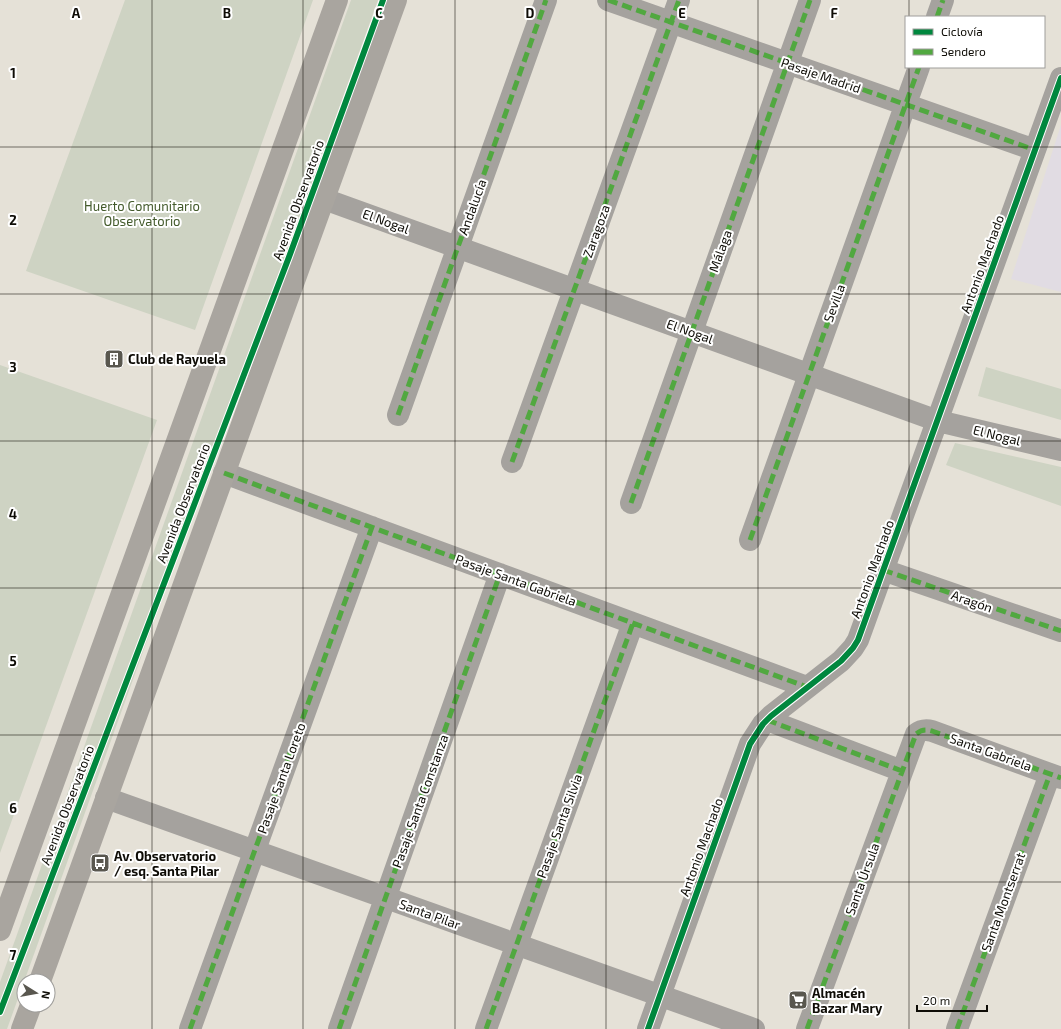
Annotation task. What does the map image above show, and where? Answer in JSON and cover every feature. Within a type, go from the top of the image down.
[{"type":"main road","name":"Avenida Observatorio","points":[[0,930],[337,0]]},
{"type":"main road","name":"Avenida Observatorio","points":[[43,973],[396,0]]},
{"type":"main road","points":[[22,1029],[28,1013]]},
{"type":"street","name":"Andalucía","points":[[398,415],[546,0]]},
{"type":"street","name":"Pasaje Madrid","points":[[608,0],[1035,150]]},
{"type":"street","name":"Zaragoza","points":[[512,462],[679,0]]},
{"type":"street","name":"Málaga","points":[[631,503],[810,0]]},
{"type":"street","points":[[937,16],[943,0]]},
{"type":"street","name":"Sevilla","points":[[750,540],[919,68]]},
{"type":"street","name":"Antonio Machado","points":[[648,1029],[746,755],[756,734],[767,720],[841,661],[853,648],[862,631],[1061,78]]},
{"type":"street","name":"El Nogal","points":[[324,199],[938,420],[1061,450]]},
{"type":"street","name":"Pasaje Santa Gabriela","points":[[224,472],[807,687]]},
{"type":"street","name":"Pasaje Santa Loreto","points":[[190,1029],[372,527]]},
{"type":"street","name":"Aragón","points":[[884,570],[1061,631]]},
{"type":"street","name":"Pasaje Santa Constanza","points":[[339,1029],[500,574]]},
{"type":"street","name":"Pasaje Santa Silvia","points":[[486,1029],[633,623]]},
{"type":"street","points":[[767,720],[902,771]]},
{"type":"street","name":"Santa Úrsula","points":[[807,1029],[916,734],[920,731]]},
{"type":"street","name":"Santa Gabriela","points":[[920,731],[932,731],[1055,776]]},
{"type":"street","name":"Santa Montserrat","points":[[957,1029],[1055,776]]},
{"type":"street","name":"Santa Pilar","points":[[106,798],[754,1029]]},
{"type":"shaded area","points":[[1061,125],[1061,292],[1011,279]]},
{"type":"green space","name":"Huerto Comunitario Observatorio","points":[[125,0],[313,0],[195,330],[26,271]]},
{"type":"green space","points":[[351,0],[378,0],[27,973],[16,973],[16,1004],[7,1029],[0,1029],[0,982]]},
{"type":"green space","points":[[0,365],[157,420],[0,853]]},
{"type":"green space","points":[[986,367],[1061,389],[1061,420],[978,396]]},
{"type":"green space","points":[[955,443],[1061,467],[1061,506],[946,465]]},
{"type":"marked path","points":[[398,415],[546,0]]},
{"type":"marked path","points":[[608,0],[1035,150]]},
{"type":"marked path","points":[[512,462],[679,0]]},
{"type":"marked path","points":[[631,503],[810,0]]},
{"type":"marked path","points":[[937,16],[943,0]]},
{"type":"marked path","points":[[750,540],[919,68]]},
{"type":"marked path","points":[[224,473],[807,687]]},
{"type":"marked path","points":[[190,1029],[372,527]]},
{"type":"marked path","points":[[883,570],[1061,631]]},
{"type":"marked path","points":[[339,1029],[500,574]]},
{"type":"marked path","points":[[486,1029],[633,623]]},
{"type":"marked path","points":[[767,720],[902,771]]},
{"type":"marked path","points":[[807,1029],[916,734],[923,730],[932,731],[1061,778]]},
{"type":"marked path","points":[[957,1029],[1050,774]]},
{"type":"cycle path","points":[[0,1012],[289,257],[383,0]]},
{"type":"cycle path","points":[[648,1029],[750,744],[763,724],[771,716],[841,661],[858,640],[1061,78]]},
{"type":"place","name":"Club de Rayuela","points":[[114,359]]},
{"type":"place","name":"Av. Observatorio / esq. Santa Pilar","points":[[100,863]]},
{"type":"place","name":"Almacén Bazar Mary","points":[[798,1000]]}]
